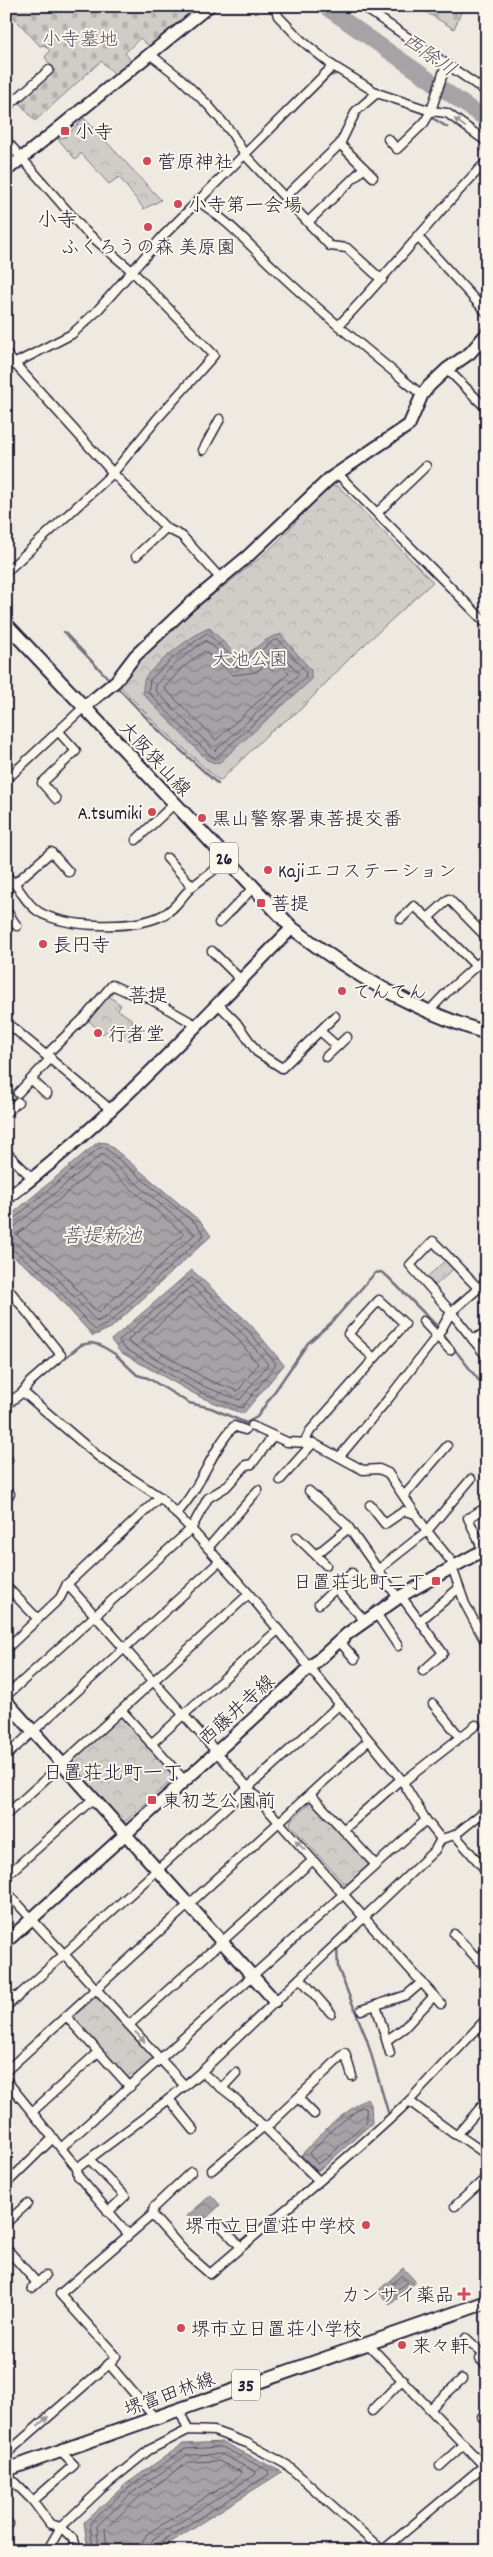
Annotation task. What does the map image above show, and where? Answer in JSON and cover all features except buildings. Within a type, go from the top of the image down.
[{"type":"main road","name":"大阪狭山線","points":[[6,624],[82,708],[292,928],[340,962],[413,1006],[487,1034]]},
{"type":"main road","name":"堺富田林線","points":[[6,2470],[367,2343],[485,2305]]},
{"type":"street","points":[[6,171],[209,6]]},
{"type":"street","points":[[275,6],[278,16],[301,40],[333,66],[377,93],[431,111],[447,113],[487,142]]},
{"type":"street","points":[[362,6],[445,68],[487,92]]},
{"type":"street","points":[[151,55],[179,77],[208,105],[231,132],[245,155],[330,246],[347,248],[382,280]]},
{"type":"street","points":[[6,368],[72,334],[132,272],[164,235],[333,66]]},
{"type":"street","points":[[388,139],[396,149],[424,123],[431,111],[445,68]]},
{"type":"street","points":[[6,108],[49,70]]},
{"type":"street","points":[[285,197],[340,144],[356,111],[377,93]]},
{"type":"street","points":[[6,140],[84,230],[132,272],[214,355],[157,419],[113,473],[6,572]]},
{"type":"street","points":[[340,144],[372,177]]},
{"type":"street","points":[[339,325],[382,280],[417,236],[487,161]]},
{"type":"street","points":[[308,222],[364,168]]},
{"type":"street","points":[[198,201],[221,216],[274,268],[422,395]]},
{"type":"street","points":[[417,236],[487,312]]},
{"type":"street","points":[[6,780],[59,732],[82,708],[116,681],[135,656],[189,605],[248,556],[294,510],[337,473],[409,425],[422,395],[447,369],[470,353],[487,333]]},
{"type":"street","points":[[6,354],[113,473],[166,528],[182,536],[220,578]]},
{"type":"street","points":[[447,369],[487,409]]},
{"type":"street","points":[[203,450],[220,419]]},
{"type":"street","points":[[377,514],[426,466]]},
{"type":"street","points":[[337,473],[487,624]]},
{"type":"street","points":[[136,556],[166,528]]},
{"type":"street","points":[[56,799],[42,783],[76,751],[59,732]]},
{"type":"street","points":[[136,840],[174,804]]},
{"type":"street","points":[[14,884],[51,852],[69,872]]},
{"type":"street","points":[[167,858],[192,886]]},
{"type":"street","points":[[6,876],[27,903],[51,918],[101,924],[121,924],[153,919],[164,915],[192,886],[209,876],[226,860]]},
{"type":"street","points":[[219,923],[254,888]]},
{"type":"street","points":[[428,918],[449,899],[487,938]]},
{"type":"street","points":[[401,919],[414,906],[476,966]]},
{"type":"street","points":[[7,914],[17,926]]},
{"type":"street","points":[[6,1199],[33,1179],[110,1109],[292,928]]},
{"type":"street","points":[[212,951],[240,980]]},
{"type":"street","points":[[428,1012],[487,956]]},
{"type":"street","points":[[18,1093],[112,985],[136,996],[145,996],[196,1024]]},
{"type":"street","points":[[217,1003],[236,1022],[257,1052],[282,1068],[335,1016]]},
{"type":"street","points":[[6,1022],[110,1109]]},
{"type":"street","points":[[320,1031],[337,1046]]},
{"type":"street","points":[[326,1057],[347,1036]]},
{"type":"street","points":[[31,1080],[47,1094]]},
{"type":"street","points":[[6,1114],[18,1102]]},
{"type":"street","points":[[6,1152],[33,1179]]},
{"type":"street","points":[[478,1288],[432,1241],[410,1265],[452,1312],[487,1357]]},
{"type":"street","points":[[340,1456],[389,1398],[438,1335],[452,1312],[487,1281]]},
{"type":"street","points":[[6,1286],[61,1355],[30,1382],[23,1392],[6,1404]]},
{"type":"street","points":[[304,1443],[310,1431],[405,1324],[379,1300],[348,1334],[374,1358]]},
{"type":"street","points":[[423,1321],[450,1350]]},
{"type":"street","points":[[473,1340],[487,1331]]},
{"type":"street","points":[[23,1392],[99,1457],[160,1497],[191,1529],[249,1594],[339,1706],[402,1780],[426,1820],[441,1839]]},
{"type":"street","points":[[176,1514],[185,1505],[221,1441],[234,1426],[249,1428],[287,1442],[313,1443],[363,1470],[380,1469],[388,1473],[426,1531],[454,1567],[459,1588],[487,1645]]},
{"type":"street","points":[[6,1696],[191,1529],[208,1498],[226,1487],[246,1465],[252,1464],[273,1436]]},
{"type":"street","points":[[280,1480],[313,1443]]},
{"type":"street","points":[[404,1496],[446,1446]]},
{"type":"street","points":[[379,1569],[426,1531],[471,1479]]},
{"type":"street","points":[[208,1548],[258,1490]]},
{"type":"street","points":[[309,1491],[349,1528],[443,1654],[423,1671]]},
{"type":"street","points":[[6,1649],[60,1598],[67,1584],[160,1497]]},
{"type":"street","points":[[370,1505],[385,1524],[404,1511],[415,1514]]},
{"type":"street","points":[[485,1549],[468,1518],[487,1507]]},
{"type":"street","points":[[317,1554],[349,1528]]},
{"type":"street","points":[[297,1538],[317,1554],[326,1565]]},
{"type":"street","name":"西藤井寺線","points":[[6,1942],[339,1641],[400,1597],[485,1549]]},
{"type":"street","points":[[6,1756],[219,1562]]},
{"type":"street","points":[[319,1604],[352,1573]]},
{"type":"street","points":[[67,1584],[441,2004]]},
{"type":"street","points":[[6,1586],[38,1619]]},
{"type":"street","points":[[335,1588],[365,1621]]},
{"type":"street","points":[[420,1621],[459,1588]]},
{"type":"street","points":[[6,1815],[249,1594]]},
{"type":"street","points":[[376,1613],[398,1646]]},
{"type":"street","points":[[151,1744],[278,1630]]},
{"type":"street","points":[[6,1637],[13,1643]]},
{"type":"street","points":[[339,1641],[355,1659]]},
{"type":"street","points":[[6,1701],[275,2001]]},
{"type":"street","points":[[434,1704],[460,1737]]},
{"type":"street","points":[[6,2007],[339,1706]]},
{"type":"street","points":[[122,1711],[184,1780]]},
{"type":"street","points":[[343,1830],[402,1780],[476,1725]]},
{"type":"street","points":[[6,2071],[368,1741]]},
{"type":"street","points":[[310,1794],[375,1864]]},
{"type":"street","points":[[6,1876],[94,1798]]},
{"type":"street","points":[[77,2168],[169,2099],[201,2072],[434,1850],[441,1839],[455,1835],[487,1809]]},
{"type":"street","points":[[61,2148],[426,1820]]},
{"type":"street","points":[[455,1835],[487,1872]]},
{"type":"street","points":[[129,2025],[313,1860]]},
{"type":"street","points":[[6,1891],[184,2086]]},
{"type":"street","points":[[454,1934],[485,1967]]},
{"type":"street","points":[[478,1959],[487,1950]]},
{"type":"street","points":[[300,1978],[331,2013]]},
{"type":"street","points":[[362,2010],[407,1995],[422,1982]]},
{"type":"street","points":[[6,1994],[17,1998]]},
{"type":"street","points":[[387,2040],[404,2028],[434,1996]]},
{"type":"street","points":[[376,2006],[390,2053]]},
{"type":"street","points":[[66,2016],[130,2087]]},
{"type":"street","points":[[152,2215],[185,2252],[210,2274],[336,2168],[409,2100],[487,2018]]},
{"type":"street","points":[[32,2112],[98,2052]]},
{"type":"street","points":[[212,2170],[263,2127],[268,2126],[345,2053],[352,2076]]},
{"type":"street","points":[[350,2067],[358,2065]]},
{"type":"street","points":[[201,2072],[223,2087],[319,2181]]},
{"type":"street","points":[[223,2087],[236,2073]]},
{"type":"street","points":[[320,2077],[326,2084]]},
{"type":"street","points":[[6,2080],[77,2168],[78,2176],[128,2234]]},
{"type":"street","points":[[298,2098],[314,2114]]},
{"type":"street","points":[[169,2099],[194,2130]]},
{"type":"street","points":[[409,2100],[487,2154]]},
{"type":"street","points":[[458,2135],[487,2100]]},
{"type":"street","points":[[6,2184],[53,2138]]},
{"type":"street","points":[[90,2160],[124,2196],[108,2212]]},
{"type":"street","points":[[6,2454],[116,2356],[60,2294],[152,2215],[154,2207],[190,2172]]},
{"type":"street","points":[[455,2206],[461,2196],[487,2177]]},
{"type":"street","points":[[6,2223],[27,2204]]},
{"type":"street","points":[[220,2225],[241,2247]]},
{"type":"street","points":[[6,2248],[34,2285],[45,2276]]},
{"type":"street","points":[[466,2338],[485,2354],[480,2359],[487,2366]]},
{"type":"street","points":[[47,2551],[61,2527],[101,2489],[149,2450],[188,2430],[214,2431],[247,2443],[287,2465],[382,2551],[485,2464],[367,2343]]},
{"type":"street","points":[[109,2364],[155,2418]]},
{"type":"street","points":[[372,2411],[403,2379]]},
{"type":"street","points":[[431,2408],[462,2379]]},
{"type":"street","points":[[179,2409],[188,2430]]},
{"type":"street","points":[[440,2466],[464,2444]]},
{"type":"street","points":[[32,2501],[74,2466],[60,2451]]},
{"type":"street","points":[[6,2474],[32,2501],[50,2524],[61,2527],[74,2540],[77,2551]]},
{"type":"green space","name":"小寺墓地","points":[[6,6],[199,6],[150,47],[140,38],[125,53],[132,62],[116,75],[101,61],[35,121],[18,101],[53,69],[45,57],[50,51],[44,45],[40,46],[8,11],[6,12]]},
{"type":"green space","points":[[416,6],[466,6],[462,10],[454,29]]},
{"type":"green space","points":[[84,118],[161,200],[144,209],[119,177],[109,184],[81,153],[76,160],[58,139],[65,137]]},
{"type":"green space","name":"大池公園","points":[[331,486],[338,486],[433,582],[352,656],[300,710],[270,732],[221,780],[217,779],[157,725],[120,686],[151,649],[186,616],[271,548]]},
{"type":"green space","points":[[113,992],[110,997],[121,1005],[118,1010],[133,1020],[128,1028],[136,1035],[130,1041],[114,1025],[103,1034],[88,1020],[96,1007]]},
{"type":"green space","points":[[446,1260],[453,1269],[435,1286],[427,1277]]},
{"type":"green space","points":[[120,1717],[123,1717],[173,1773],[174,1778],[126,1821],[121,1821],[71,1766],[71,1761]]},
{"type":"green space","points":[[311,1802],[314,1802],[368,1862],[368,1865],[348,1883],[344,1884],[290,1824],[291,1820]]},
{"type":"green space","points":[[95,1998],[99,1999],[152,2057],[153,2061],[132,2079],[129,2079],[75,2019],[75,2015]]},
{"type":"water","points":[[210,628],[238,657],[249,652],[264,641],[281,635],[311,670],[311,680],[220,762],[215,763],[207,760],[143,694],[145,678],[156,666],[186,642]]},
{"type":"water","name":"菩提新池","points":[[98,1142],[107,1143],[201,1222],[211,1236],[111,1328],[93,1336],[40,1277],[6,1251],[6,1219]]},
{"type":"water","points":[[192,1270],[250,1324],[284,1365],[243,1414],[200,1397],[120,1352],[111,1340]]},
{"type":"water","points":[[366,2098],[371,2104],[372,2123],[319,2171],[316,2170],[301,2155],[332,2123]]},
{"type":"water","points":[[211,2195],[220,2205],[197,2227],[187,2216]]},
{"type":"water","points":[[403,2268],[416,2282],[390,2305],[378,2291]]},
{"type":"water","points":[[223,2442],[282,2472],[156,2551],[88,2551],[84,2522],[126,2484],[183,2444]]},
{"type":"waterway","name":"西除川","points":[[324,6],[487,120]]},
{"type":"waterway","points":[[261,144],[329,76],[339,73]]},
{"type":"waterway","points":[[383,99],[423,113]]},
{"type":"waterway","points":[[434,119],[447,127]]},
{"type":"waterway","points":[[64,632],[109,679]]},
{"type":"waterway","points":[[119,689],[156,728],[218,784]]},
{"type":"waterway","points":[[51,1369],[81,1345],[91,1343],[100,1345],[115,1354],[137,1375],[148,1378],[189,1403],[211,1408],[246,1423],[257,1417],[308,1343],[331,1323],[375,1273],[381,1272],[387,1276],[438,1327]]},
{"type":"waterway","points":[[445,1337],[487,1391]]},
{"type":"waterway","points":[[31,1388],[41,1377]]},
{"type":"waterway","points":[[6,1412],[20,1399]]},
{"type":"waterway","points":[[337,1948],[338,1968],[367,2040],[388,2112]]},
{"type":"place","name":"小寺","points":[[65,131]]},
{"type":"place","name":"菅原神社","points":[[147,161]]},
{"type":"place","name":"小寺第一会場","points":[[178,204]]},
{"type":"place","name":"ふくろうの森 美原園","points":[[148,227]]},
{"type":"place","name":"A.tsumiki","points":[[152,812]]},
{"type":"place","name":"黒山警察署東菩提交番","points":[[202,818]]},
{"type":"place","name":"Kajiエコステーション","points":[[268,870]]},
{"type":"place","name":"菩提","points":[[261,903]]},
{"type":"place","name":"長円寺","points":[[43,944]]},
{"type":"place","name":"てんてん","points":[[342,991]]},
{"type":"place","name":"行者堂","points":[[98,1033]]},
{"type":"place","name":"日置荘北町二丁","points":[[436,1581]]},
{"type":"place","name":"東初芝公園前","points":[[152,1800]]},
{"type":"place","name":"堺市立日置荘中学校","points":[[366,2225]]},
{"type":"place","name":"カンサイ薬品","points":[[464,2294]]},
{"type":"place","name":"堺市立日置荘小学校","points":[[181,2328]]},
{"type":"place","name":"来々軒","points":[[402,2345]]},
{"type":"district","name":"小寺","points":[[57,219]]},
{"type":"district","name":"菩提","points":[[148,995]]},
{"type":"district","name":"日置荘北町一丁","points":[[113,1772]]}]
